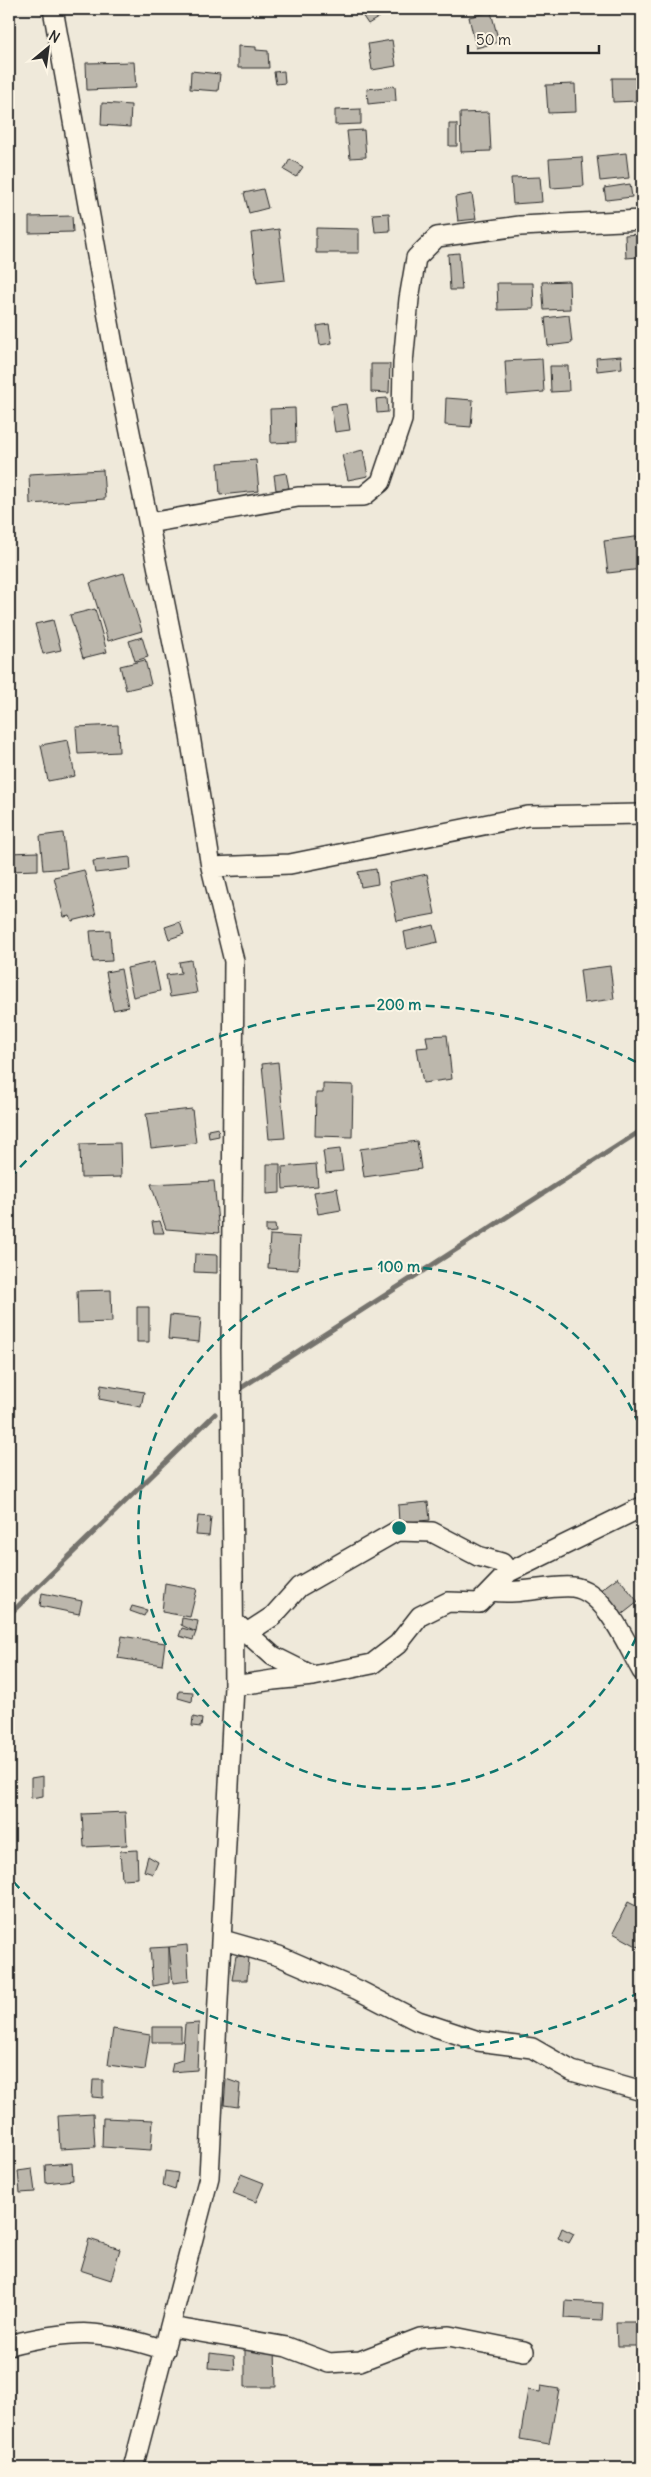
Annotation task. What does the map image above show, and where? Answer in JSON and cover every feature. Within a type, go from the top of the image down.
[{"type":"street","points":[[53,9],[118,372],[184,698],[211,867],[234,960],[231,1349],[241,1628],[234,1686],[223,1940],[209,2177],[133,2468]]},
{"type":"street","points":[[149,523],[298,497],[364,496],[381,482],[402,420],[403,363],[409,299],[416,258],[437,237],[520,226],[642,220]]},
{"type":"street","points":[[211,867],[290,864],[528,816],[642,814]]},
{"type":"street","points":[[234,1686],[312,1676],[372,1664],[398,1644],[420,1616],[448,1602],[479,1603],[509,1572],[642,1508]]},
{"type":"street","points":[[241,1628],[273,1616],[299,1587],[397,1532],[432,1532],[478,1556],[502,1563],[509,1572]]},
{"type":"street","points":[[492,1591],[524,1593],[574,1587],[594,1596],[611,1616],[642,1671]]},
{"type":"street","points":[[241,1628],[274,1656],[312,1676]]},
{"type":"street","points":[[223,1940],[279,1956],[358,1990],[418,2021],[478,2041],[532,2048],[572,2071],[642,2091]]},
{"type":"street","points":[[171,2328],[287,2347],[329,2363],[360,2361],[420,2338],[450,2336],[524,2351]]},
{"type":"street","points":[[9,2345],[44,2336],[78,2332],[132,2339],[165,2350]]},
{"type":"building","points":[[365,9],[391,10],[368,24],[360,12]]},
{"type":"building","points":[[491,12],[499,42],[476,48],[469,17]]},
{"type":"building","points":[[392,40],[396,66],[372,70],[368,44]]},
{"type":"building","points":[[238,46],[256,47],[256,50],[268,51],[269,68],[238,68]]},
{"type":"building","points":[[134,62],[136,88],[87,90],[86,63]]},
{"type":"building","points":[[191,71],[220,74],[218,91],[190,89]]},
{"type":"building","points":[[284,71],[285,83],[276,84],[274,72]]},
{"type":"building","points":[[612,78],[638,78],[638,101],[613,102]]},
{"type":"building","points":[[575,84],[576,112],[548,113],[546,85]]},
{"type":"building","points":[[395,86],[396,101],[368,104],[367,89]]},
{"type":"building","points":[[102,103],[131,105],[130,127],[101,125]]},
{"type":"building","points":[[361,109],[361,124],[335,125],[335,110]]},
{"type":"building","points":[[489,112],[491,151],[461,152],[460,113]]},
{"type":"building","points":[[449,124],[457,124],[457,146],[449,146]]},
{"type":"building","points":[[364,130],[366,157],[350,158],[347,131]]},
{"type":"building","points":[[626,153],[629,178],[600,181],[597,156]]},
{"type":"building","points":[[582,157],[584,186],[551,188],[549,159]]},
{"type":"building","points":[[290,159],[303,167],[296,177],[284,170]]},
{"type":"building","points":[[540,177],[542,202],[513,204],[511,178]]},
{"type":"building","points":[[630,184],[632,197],[606,200],[604,188]]},
{"type":"building","points":[[263,189],[268,208],[249,213],[244,193]]},
{"type":"building","points":[[472,194],[476,219],[458,221],[455,197]]},
{"type":"building","points":[[389,213],[390,231],[375,232],[373,214]]},
{"type":"building","points":[[72,216],[73,232],[29,233],[29,217]]},
{"type":"building","points":[[316,228],[359,229],[359,253],[316,253]]},
{"type":"building","points":[[279,229],[285,280],[257,283],[251,233]]},
{"type":"building","points":[[638,234],[639,257],[626,258],[625,235]]},
{"type":"building","points":[[459,253],[462,290],[450,290],[448,254]]},
{"type":"building","points":[[569,281],[570,309],[544,310],[542,282]]},
{"type":"building","points":[[497,283],[533,283],[534,309],[498,310]]},
{"type":"building","points":[[569,315],[572,343],[548,346],[545,318]]},
{"type":"building","points":[[329,324],[332,343],[320,345],[317,326]]},
{"type":"building","points":[[621,356],[622,368],[597,371],[596,358]]},
{"type":"building","points":[[542,359],[544,392],[507,395],[505,361]]},
{"type":"building","points":[[371,364],[390,364],[389,393],[371,392]]},
{"type":"building","points":[[550,366],[568,366],[569,391],[551,392]]},
{"type":"building","points":[[387,398],[388,412],[377,413],[376,399]]},
{"type":"building","points":[[446,398],[473,400],[471,427],[445,425]]},
{"type":"building","points":[[346,404],[350,430],[335,432],[331,406]]},
{"type":"building","points":[[295,408],[296,442],[271,443],[270,409]]},
{"type":"building","points":[[363,450],[368,476],[348,480],[342,455]]},
{"type":"building","points":[[256,460],[259,491],[220,495],[218,463]]},
{"type":"building","points":[[103,470],[105,499],[30,504],[29,474]]},
{"type":"building","points":[[286,473],[289,488],[276,490],[274,475]]},
{"type":"building","points":[[642,536],[642,569],[608,573],[604,541]]},
{"type":"building","points":[[124,573],[142,631],[108,641],[90,583]]},
{"type":"building","points":[[95,609],[107,652],[83,658],[70,615]]},
{"type":"building","points":[[53,620],[61,650],[43,654],[35,624]]},
{"type":"building","points":[[142,637],[148,657],[135,661],[129,641]]},
{"type":"building","points":[[145,660],[151,684],[126,690],[120,666]]},
{"type":"building","points":[[118,725],[119,752],[78,754],[76,727]]},
{"type":"building","points":[[68,740],[75,776],[48,781],[41,745]]},
{"type":"building","points":[[63,833],[67,868],[43,870],[40,836]]},
{"type":"building","points":[[38,852],[38,870],[9,871],[9,853]]},
{"type":"building","points":[[130,857],[131,869],[95,873],[93,861]]},
{"type":"building","points":[[376,869],[378,884],[361,887],[358,872]]},
{"type":"building","points":[[84,870],[96,915],[72,921],[70,916],[64,917],[54,877]]},
{"type":"building","points":[[427,874],[435,914],[397,921],[389,882]]},
{"type":"building","points":[[180,922],[184,934],[169,939],[165,927]]},
{"type":"building","points":[[434,925],[438,942],[407,949],[404,932]]},
{"type":"building","points":[[110,930],[112,961],[93,962],[90,931]]},
{"type":"building","points":[[191,960],[197,993],[170,997],[166,975],[181,973],[179,962]]},
{"type":"building","points":[[154,962],[160,991],[133,997],[127,968]]},
{"type":"building","points":[[610,966],[614,999],[584,1003],[580,970]]},
{"type":"building","points":[[121,969],[128,1007],[113,1010],[106,972]]},
{"type":"building","points":[[447,1035],[452,1079],[423,1083],[417,1048],[428,1047],[426,1036]]},
{"type":"building","points":[[278,1062],[285,1138],[269,1139],[262,1064]]},
{"type":"building","points":[[323,1084],[353,1085],[352,1137],[315,1136],[316,1093],[323,1093]]},
{"type":"building","points":[[192,1109],[196,1143],[151,1148],[146,1114]]},
{"type":"building","points":[[218,1128],[219,1136],[209,1138],[208,1130]]},
{"type":"building","points":[[417,1141],[421,1169],[364,1177],[360,1149]]},
{"type":"building","points":[[120,1143],[121,1177],[81,1178],[80,1144]]},
{"type":"building","points":[[340,1149],[343,1171],[326,1173],[323,1151]]},
{"type":"building","points":[[267,1164],[280,1164],[280,1193],[267,1194]]},
{"type":"building","points":[[316,1164],[318,1186],[283,1189],[282,1167]]},
{"type":"building","points":[[214,1181],[219,1233],[166,1229],[151,1184]]},
{"type":"building","points":[[337,1188],[341,1210],[318,1214],[314,1192]]},
{"type":"building","points":[[160,1221],[164,1233],[154,1233],[152,1222]]},
{"type":"building","points":[[266,1225],[275,1225],[276,1232],[266,1233]]},
{"type":"building","points":[[270,1235],[300,1237],[298,1270],[268,1268]]},
{"type":"building","points":[[195,1254],[217,1255],[217,1273],[194,1272]]},
{"type":"building","points":[[111,1290],[112,1322],[78,1323],[77,1291]]},
{"type":"building","points":[[137,1307],[149,1307],[149,1342],[137,1342]]},
{"type":"building","points":[[170,1315],[201,1318],[199,1342],[168,1339]]},
{"type":"building","points":[[101,1385],[144,1392],[141,1407],[99,1399]]},
{"type":"building","points":[[428,1502],[430,1520],[399,1523],[398,1505]]},
{"type":"building","points":[[198,1516],[211,1517],[209,1536],[196,1535]]},
{"type":"building","points":[[618,1577],[638,1602],[620,1616],[599,1591]]},
{"type":"building","points":[[165,1583],[197,1589],[190,1617],[162,1612]]},
{"type":"building","points":[[42,1593],[82,1601],[79,1614],[40,1606]]},
{"type":"building","points":[[132,1606],[147,1610],[144,1616],[130,1611]]},
{"type":"building","points":[[182,1618],[198,1621],[196,1632],[181,1625]]},
{"type":"building","points":[[182,1628],[196,1632],[193,1640],[179,1636]]},
{"type":"building","points":[[122,1636],[165,1643],[162,1665],[118,1658]]},
{"type":"building","points":[[179,1691],[193,1692],[192,1702],[178,1698]]},
{"type":"building","points":[[193,1717],[202,1719],[201,1727],[192,1726]]},
{"type":"building","points":[[43,1776],[43,1796],[31,1798],[31,1778]]},
{"type":"building","points":[[125,1812],[127,1845],[84,1847],[82,1814]]},
{"type":"building","points":[[137,1850],[138,1878],[122,1879],[120,1851]]},
{"type":"building","points":[[148,1856],[158,1862],[153,1874],[144,1871]]},
{"type":"building","points":[[628,1902],[642,1909],[642,1949],[613,1933]]},
{"type":"building","points":[[187,1945],[189,1981],[173,1983],[169,1947]]},
{"type":"building","points":[[169,1947],[169,1983],[153,1986],[150,1948]]},
{"type":"building","points":[[236,1956],[249,1957],[247,1980],[232,1980]]},
{"type":"building","points":[[199,2023],[197,2070],[171,2072],[173,2063],[182,2060],[185,2024]]},
{"type":"building","points":[[152,2027],[181,2027],[181,2042],[152,2042]]},
{"type":"building","points":[[113,2029],[150,2035],[145,2070],[108,2065]]},
{"type":"building","points":[[226,2079],[240,2084],[238,2107],[224,2105]]},
{"type":"building","points":[[93,2080],[103,2080],[103,2098],[92,2097]]},
{"type":"building","points":[[93,2114],[95,2147],[60,2149],[58,2116]]},
{"type":"building","points":[[103,2118],[153,2120],[151,2150],[102,2147]]},
{"type":"building","points":[[72,2163],[73,2180],[46,2183],[45,2165]]},
{"type":"building","points":[[32,2169],[35,2192],[20,2193],[18,2171]]},
{"type":"building","points":[[165,2171],[178,2173],[175,2190],[163,2186]]},
{"type":"building","points":[[241,2174],[264,2183],[256,2202],[233,2193]]},
{"type":"building","points":[[562,2228],[574,2234],[569,2243],[558,2238]]},
{"type":"building","points":[[89,2239],[120,2249],[111,2280],[80,2270]]},
{"type":"building","points":[[565,2301],[603,2303],[602,2320],[564,2318]]},
{"type":"building","points":[[616,2322],[642,2322],[642,2346],[617,2346]]},
{"type":"building","points":[[245,2348],[275,2348],[276,2387],[245,2387]]},
{"type":"building","points":[[210,2353],[234,2356],[235,2370],[209,2368]]},
{"type":"building","points":[[541,2386],[559,2389],[549,2444],[520,2439],[528,2390],[540,2392]]},
{"type":"waterway","points":[[241,1388],[642,1130]]},
{"type":"waterway","points":[[9,1615],[215,1414]]}]
